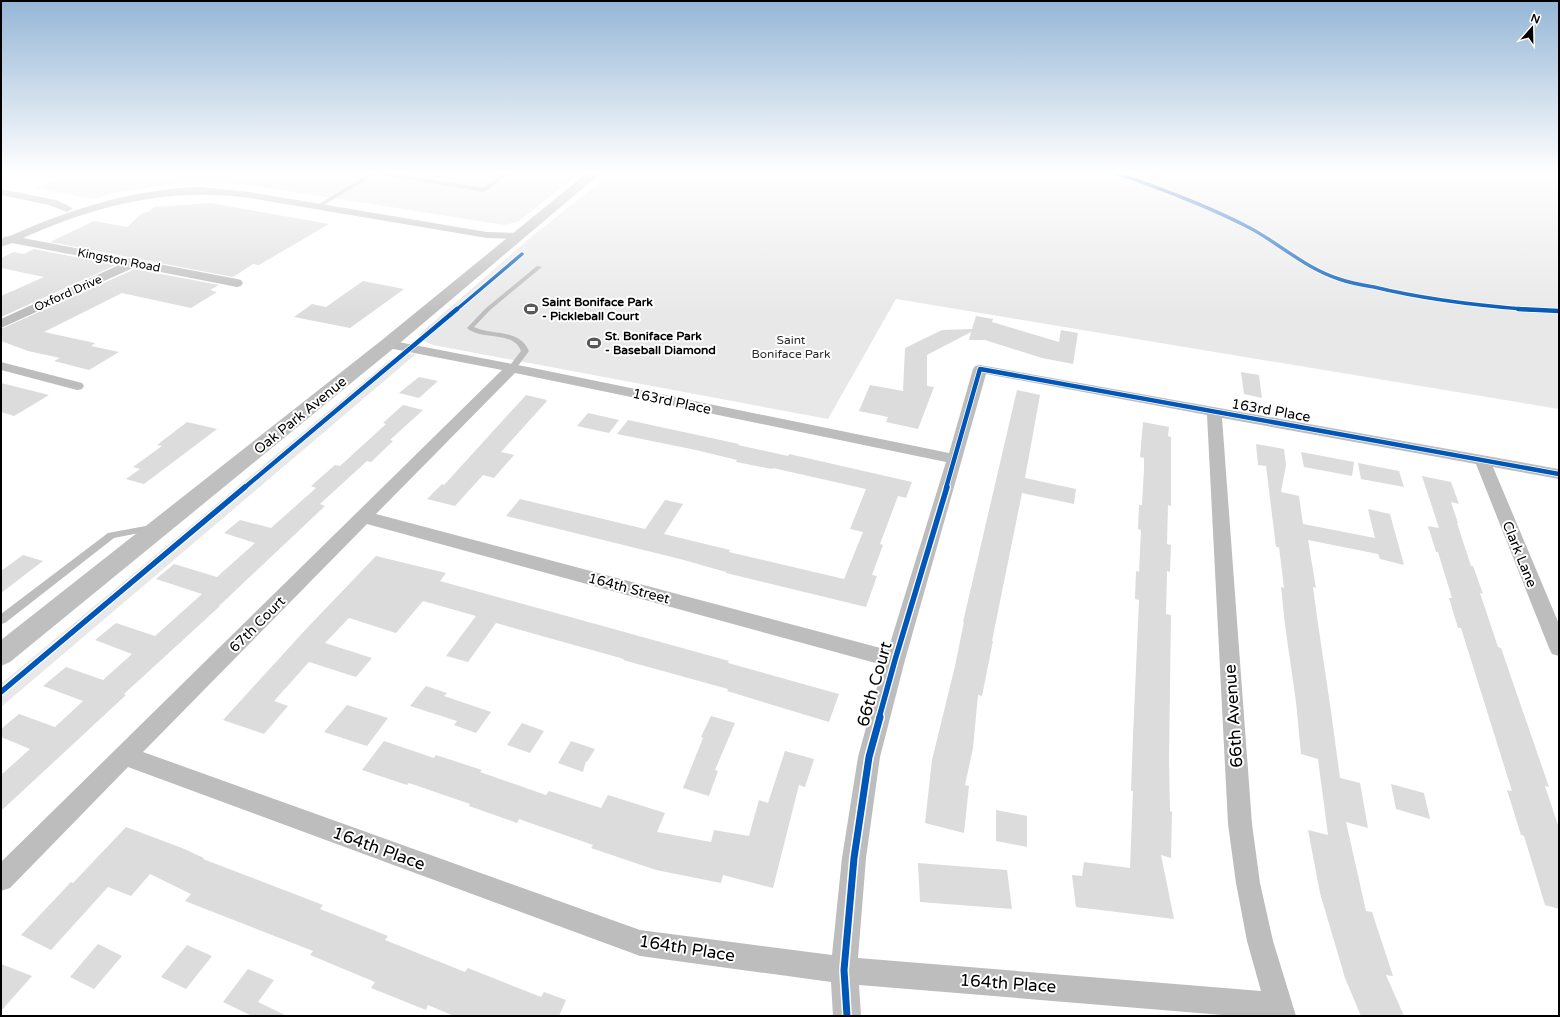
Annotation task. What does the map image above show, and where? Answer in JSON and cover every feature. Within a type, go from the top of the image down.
[{"type":"street","points":[[3,239],[36,219]]},
{"type":"street","points":[[3,239],[55,219]]},
{"type":"street","points":[[393,219],[487,235],[519,236]]},
{"type":"street","points":[[449,219],[496,227],[519,236]]},
{"type":"street","name":"Oak Park Avenue","points":[[1,655],[388,344],[539,219]]},
{"type":"street","name":"Kingston Road","points":[[3,239],[237,283]]},
{"type":"street","name":"Oxford Drive","points":[[1,324],[134,263]]},
{"type":"street","name":"163rd Place","points":[[388,344],[955,459]]},
{"type":"street","points":[[1,366],[77,386]]},
{"type":"street","name":"67th Court","points":[[1,880],[512,368]]},
{"type":"street","name":"163rd Place","points":[[980,369],[1559,474]]},
{"type":"street","name":"66th Court","points":[[847,1016],[844,970],[854,858],[869,757],[895,660],[955,459],[980,369]]},
{"type":"street","name":"66th Avenue","points":[[1214,412],[1240,824],[1252,904],[1260,941],[1280,1011]]},
{"type":"street","name":"Clark Lane","points":[[1482,460],[1559,648]]},
{"type":"street","name":"164th Street","points":[[364,517],[895,660]]},
{"type":"street","name":"164th Place","points":[[125,756],[640,943],[844,970],[1060,987],[1280,1011]]},
{"type":"lane","points":[[512,368],[526,351],[520,342],[505,337],[475,331],[470,328],[488,309],[539,267]]},
{"type":"lane","points":[[1,620],[110,535],[161,527]]},
{"type":"green space","points":[[469,219],[521,219],[505,225]]},
{"type":"green space","name":"Saint Boniface Park","points":[[553,219],[1559,219],[1559,409],[896,299],[828,419],[433,345],[421,340],[419,336],[423,331]]},
{"type":"green space","points":[[405,354],[416,354],[1,707],[1,684],[387,362],[395,357]]},
{"type":"building","points":[[135,219],[303,219],[329,224],[259,265],[253,264],[233,277],[50,242],[94,221],[127,227]]},
{"type":"building","points":[[34,249],[116,265],[1,317],[1,296],[44,277],[1,268],[1,258],[14,252],[24,254]]},
{"type":"building","points":[[135,269],[219,285],[210,290],[217,292],[191,308],[122,293],[44,332],[95,343],[91,346],[119,352],[89,370],[54,361],[60,358],[28,351],[1,341],[1,329]]},
{"type":"building","points":[[363,281],[404,289],[350,328],[294,317],[312,304],[326,307]]},
{"type":"building","points":[[976,316],[993,319],[992,322],[1059,342],[1061,330],[1078,333],[1073,364],[1042,358],[985,340],[969,340],[971,332],[927,355],[927,386],[934,387],[918,429],[886,422],[888,417],[859,411],[870,385],[903,391],[905,348],[942,330],[972,329]]},
{"type":"building","points":[[1241,372],[1259,375],[1262,398],[1244,394]]},
{"type":"building","points":[[419,377],[438,381],[419,398],[399,393]]},
{"type":"building","points":[[1,383],[49,395],[14,416],[1,412]]},
{"type":"building","points":[[1017,390],[1040,395],[1025,478],[1076,489],[1074,504],[1022,493],[982,696],[978,695],[973,748],[965,785],[969,786],[964,833],[925,823],[932,760],[955,666],[963,622]]},
{"type":"building","points":[[526,395],[547,401],[501,452],[514,455],[494,478],[483,475],[455,506],[427,499],[442,484],[444,485]]},
{"type":"building","points":[[403,405],[423,410],[390,440],[393,441],[371,462],[367,461],[320,504],[325,506],[220,606],[124,694],[126,695],[1,811],[1,775],[30,749],[1,737],[1,729],[19,714],[55,727],[83,701],[43,686],[66,667],[103,680],[132,654],[95,640],[116,623],[155,636],[202,594],[156,579],[174,564],[217,577],[255,543],[224,533],[240,520],[271,528],[316,488],[311,486],[335,465],[340,466],[386,424],[383,423]]},
{"type":"building","points":[[588,413],[619,420],[609,433],[577,426]]},
{"type":"building","points":[[628,420],[912,482],[906,498],[898,496],[880,544],[883,545],[872,575],[877,576],[866,607],[726,573],[680,559],[506,516],[520,499],[645,529],[665,500],[683,504],[664,534],[730,550],[729,552],[844,579],[863,532],[850,529],[866,489],[773,468],[736,462],[737,460],[696,450],[617,434]]},
{"type":"building","points":[[187,422],[217,429],[144,484],[126,479],[140,469],[133,467],[162,446],[157,445]]},
{"type":"building","points":[[1143,422],[1169,427],[1168,436],[1171,437],[1171,506],[1168,505],[1167,544],[1171,545],[1170,572],[1167,571],[1166,614],[1171,615],[1169,759],[1170,811],[1172,812],[1171,858],[1161,855],[1174,919],[1076,907],[1072,875],[1082,876],[1084,862],[1130,868],[1133,791],[1131,791],[1139,600],[1135,599],[1136,571],[1139,572],[1141,530],[1138,529],[1139,505],[1142,505],[1144,469],[1144,458],[1140,457]]},
{"type":"building","points":[[1256,444],[1284,449],[1286,465],[1281,492],[1299,496],[1303,524],[1375,538],[1368,509],[1390,514],[1404,565],[1380,559],[1378,554],[1308,540],[1316,588],[1313,587],[1340,778],[1360,783],[1368,828],[1346,822],[1366,911],[1372,912],[1393,976],[1386,975],[1404,1016],[1361,1016],[1345,978],[1320,893],[1308,830],[1328,835],[1318,759],[1301,754],[1296,702],[1285,625],[1281,587],[1284,588],[1279,547],[1276,547],[1266,466],[1258,465]]},
{"type":"building","points":[[1301,452],[1354,462],[1352,476],[1304,467]]},
{"type":"building","points":[[1358,463],[1399,471],[1404,487],[1361,479]]},
{"type":"building","points":[[1422,476],[1451,482],[1459,504],[1451,502],[1457,523],[1471,566],[1473,566],[1483,594],[1480,593],[1498,647],[1501,648],[1549,787],[1545,786],[1559,828],[1559,909],[1545,905],[1524,836],[1521,835],[1507,790],[1512,791],[1461,628],[1458,628],[1449,598],[1452,598],[1438,552],[1436,552],[1428,526],[1439,528]]},
{"type":"building","points":[[23,555],[43,561],[1,593],[1,571]]},
{"type":"building","points":[[376,556],[446,573],[440,581],[729,661],[728,663],[839,694],[829,722],[727,691],[728,689],[496,623],[468,662],[446,656],[476,616],[423,601],[396,633],[349,618],[325,643],[372,658],[356,677],[309,662],[274,701],[288,706],[264,734],[223,720],[307,628]]},
{"type":"building","points":[[426,686],[447,693],[444,696],[491,712],[476,733],[454,725],[457,721],[410,706]]},
{"type":"building","points":[[347,705],[388,718],[367,746],[324,732]]},
{"type":"building","points":[[711,716],[735,723],[715,770],[718,771],[709,796],[683,788],[703,738],[701,737]]},
{"type":"building","points":[[522,723],[544,731],[530,753],[507,745]]},
{"type":"building","points":[[384,741],[434,758],[436,755],[482,770],[480,772],[546,795],[549,791],[601,808],[608,795],[665,813],[657,832],[711,842],[714,830],[749,836],[759,800],[768,803],[785,751],[814,759],[805,787],[799,785],[773,888],[723,875],[721,883],[656,870],[591,848],[593,845],[519,819],[517,823],[469,806],[470,804],[409,783],[407,785],[362,770]]},
{"type":"building","points":[[571,741],[595,749],[587,762],[586,761],[583,772],[558,763]]},
{"type":"building","points":[[1391,784],[1424,793],[1430,819],[1396,809]]},
{"type":"building","points":[[996,810],[1027,816],[1027,847],[996,841]]},
{"type":"building","points":[[126,827],[182,848],[204,858],[203,859],[323,905],[320,909],[388,936],[385,940],[465,972],[468,968],[541,997],[544,992],[566,1000],[559,1016],[454,1016],[428,1005],[426,1010],[371,988],[375,982],[310,955],[313,951],[185,901],[191,894],[150,874],[131,896],[108,887],[51,950],[21,935]]},
{"type":"building","points":[[918,863],[1007,870],[1012,909],[920,902]]},
{"type":"building","points":[[98,944],[122,956],[94,989],[70,977]]},
{"type":"building","points":[[187,945],[212,956],[186,989],[161,977]]},
{"type":"building","points":[[1,964],[32,976],[1,1011]]},
{"type":"building","points":[[248,969],[274,980],[258,1002],[287,1016],[252,1016],[223,1002]]},
{"type":"cycle path","points":[[1233,219],[1252,229],[1301,262],[1338,279],[1398,293],[1490,307],[1559,311]]},
{"type":"cycle path","points":[[1,692],[522,254]]},
{"type":"cycle path","points":[[847,1016],[844,970],[854,858],[869,757],[895,660],[955,459],[980,369],[1559,474]]},
{"type":"place","name":"Saint Boniface Park - Pickleball Court","points":[[531,309]]},
{"type":"place","name":"St. Boniface Park - Baseball Diamond","points":[[594,343]]}]
